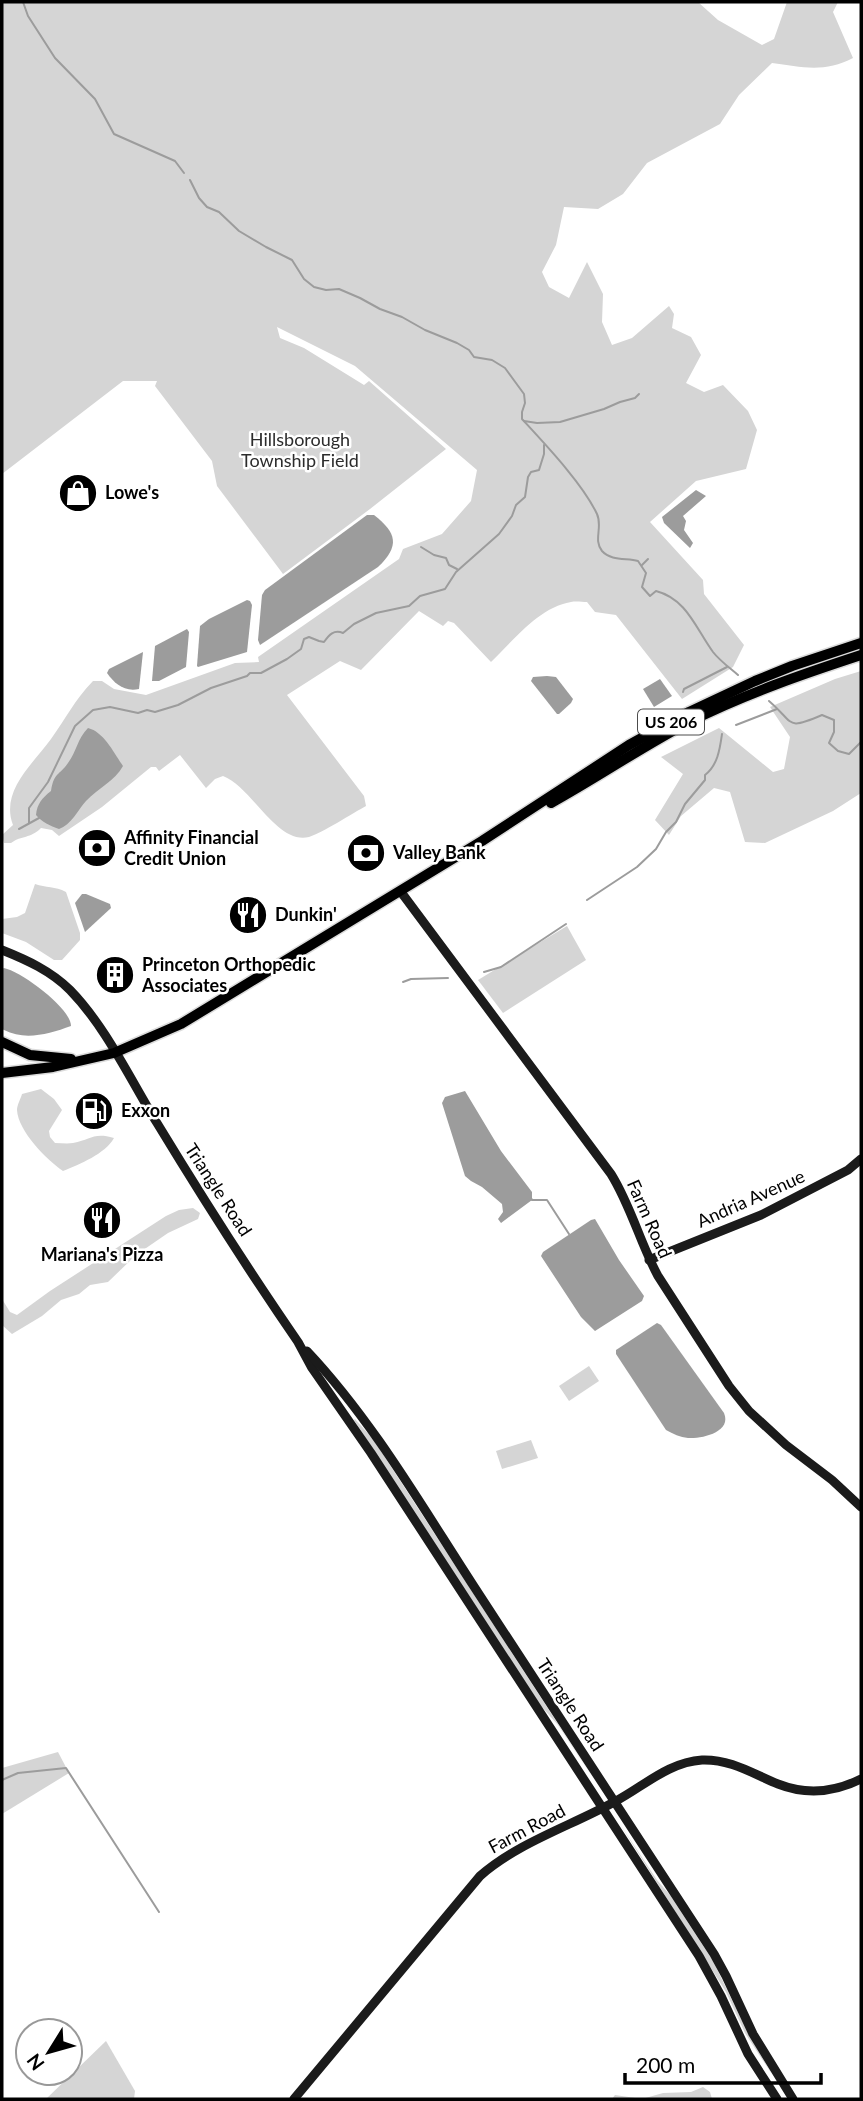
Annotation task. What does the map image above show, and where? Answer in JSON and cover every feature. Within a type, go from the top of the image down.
[{"type":"highway","name":"US 206","points":[[2,1073],[28,1072],[114,1053],[190,1020],[401,892],[629,745],[688,712],[768,676],[861,643]]},
{"type":"highway","name":"US 206","points":[[496,832],[692,721],[766,687],[859,656]]},
{"type":"highway","points":[[2,1042],[30,1055],[84,1061]]},
{"type":"street","name":"Farm Road","points":[[401,892],[611,1174],[626,1200],[649,1260],[670,1298],[729,1386],[749,1411],[786,1445],[832,1480],[861,1507]]},
{"type":"street","name":"Triangle Road","points":[[2,950],[42,968],[64,984],[85,1008],[312,1368],[371,1453],[711,1975],[742,2041],[777,2099]]},
{"type":"street","name":"Andria Avenue","points":[[649,1260],[761,1215],[848,1170],[861,1159]]},
{"type":"street","name":"Triangle Road","points":[[298,1342],[319,1364],[383,1447],[714,1954],[752,2034],[793,2099]]},
{"type":"street","name":"Farm Road","points":[[294,2099],[480,1876],[502,1859],[615,1802],[671,1768],[704,1760],[738,1766],[777,1784],[800,1790],[836,1788],[861,1779]]},
{"type":"green space","name":"Hillsborough Township Field","points":[[2,2],[698,2],[718,20],[762,45],[774,39],[787,2],[838,2],[833,12],[853,58],[823,67],[772,63],[739,95],[720,124],[647,163],[623,194],[598,209],[564,207],[556,245],[542,272],[549,287],[569,298],[587,262],[603,294],[602,322],[612,345],[632,338],[669,306],[674,314],[672,328],[691,337],[701,355],[686,383],[704,392],[723,385],[748,411],[757,430],[746,469],[696,481],[650,522],[703,580],[704,594],[744,645],[733,667],[682,699],[616,615],[595,612],[587,602],[571,602],[548,611],[527,626],[491,662],[454,623],[448,621],[443,626],[419,611],[361,670],[340,661],[287,695],[364,796],[366,806],[329,827],[309,837],[297,837],[286,832],[234,782],[223,776],[215,779],[206,788],[180,755],[159,771],[156,767],[151,767],[102,807],[59,836],[52,830],[41,828],[11,843],[4,843],[2,835],[13,825],[11,801],[20,779],[93,681],[102,681],[114,689],[146,695],[235,663],[259,662],[258,657],[399,559],[403,549],[442,534],[471,501],[477,470],[355,366],[277,327],[280,338],[304,348],[364,385],[369,381],[446,449],[283,574],[217,486],[212,461],[155,386],[157,381],[123,381],[2,474]]},
{"type":"green space","points":[[861,671],[861,793],[833,811],[765,843],[745,842],[730,792],[714,788],[681,816],[669,835],[655,820],[683,774],[661,757],[719,728],[773,772],[784,769],[790,737],[770,707],[835,679]]},
{"type":"green space","points":[[35,884],[66,892],[80,940],[62,960],[54,960],[26,942],[2,933],[2,919],[25,913]]},
{"type":"green space","points":[[567,926],[586,960],[503,1013],[478,980]]},
{"type":"green space","points":[[41,1089],[54,1099],[62,1110],[49,1131],[55,1143],[73,1143],[101,1136],[114,1138],[110,1144],[92,1158],[63,1171],[56,1166],[28,1136],[22,1127],[17,1108],[22,1094]]},
{"type":"green space","points":[[193,1208],[200,1213],[198,1219],[168,1233],[136,1255],[108,1282],[90,1285],[79,1294],[61,1300],[42,1316],[12,1334],[2,1325],[2,1299],[10,1312],[17,1315],[166,1216]]},
{"type":"green space","points":[[589,1366],[599,1381],[569,1401],[559,1386]]},
{"type":"green space","points":[[355,1419],[373,1439],[597,1784],[558,1725],[541,1706]]},
{"type":"green space","points":[[531,1440],[538,1458],[502,1469],[496,1451]]},
{"type":"green space","points":[[58,1752],[69,1773],[2,1814],[2,1768]]},
{"type":"green space","points":[[618,1821],[713,1961],[749,2035],[773,2076],[745,2033],[726,1992]]},
{"type":"green space","points":[[106,2041],[135,2091],[134,2099],[46,2099],[58,2087],[84,2087],[84,2062]]},
{"type":"green space","points":[[703,2087],[710,2092],[712,2099],[642,2099],[663,2093],[691,2092]]},
{"type":"green space","points":[[615,2095],[642,2099],[612,2099]]},
{"type":"shaded area","points":[[696,490],[706,496],[683,516],[686,521],[684,530],[693,543],[690,548],[664,523],[662,517]]},
{"type":"shaded area","points":[[367,515],[374,515],[391,534],[393,540],[390,553],[378,567],[260,645],[258,640],[262,595],[265,590]]},
{"type":"shaded area","points":[[247,600],[252,605],[247,652],[198,667],[200,626]]},
{"type":"shaded area","points":[[187,629],[186,667],[159,681],[152,681],[155,646]]},
{"type":"shaded area","points":[[143,652],[139,689],[129,689],[113,681],[107,673],[109,669]]},
{"type":"shaded area","points":[[533,677],[556,677],[573,699],[559,714],[531,681]]},
{"type":"shaded area","points":[[660,679],[672,696],[654,707],[643,689]]},
{"type":"shaded area","points":[[88,728],[104,738],[123,766],[116,776],[86,801],[71,821],[59,829],[46,824],[36,815],[38,808]]},
{"type":"shaded area","points":[[82,894],[110,904],[111,908],[85,932],[75,903]]},
{"type":"shaded area","points":[[4,968],[22,976],[55,1001],[71,1026],[29,1036],[2,1029]]},
{"type":"shaded area","points":[[465,1091],[501,1151],[532,1192],[532,1200],[501,1223],[498,1219],[503,1212],[502,1204],[465,1176],[442,1103],[445,1097]]},
{"type":"shaded area","points":[[595,1219],[644,1296],[642,1301],[595,1331],[581,1317],[541,1256],[543,1252]]},
{"type":"shaded area","points":[[657,1323],[724,1413],[724,1425],[720,1430],[701,1437],[688,1438],[666,1430],[616,1354],[616,1350]]},
{"type":"waterway","points":[[23,2],[28,16],[55,58],[95,99],[114,134],[175,161],[184,173]]},
{"type":"waterway","points":[[190,180],[207,207],[219,212],[239,231],[292,260],[304,279],[314,287],[339,289],[457,343],[469,350],[474,357],[492,360],[505,368],[524,394],[522,419],[573,477],[591,502],[599,519],[598,542],[602,551],[614,558],[638,561],[646,573],[642,587],[650,596],[656,591],[676,601],[690,616],[716,655],[738,675]]},
{"type":"waterway","points":[[524,421],[560,422],[604,409],[635,398],[639,394]]},
{"type":"waterway","points":[[29,823],[29,808],[48,782],[75,726],[93,710],[110,707],[138,713],[147,710],[155,712],[178,705],[211,688],[250,673],[261,673],[301,649],[304,639],[309,637],[324,642],[332,633],[343,633],[376,613],[409,606],[420,596],[445,589],[456,572],[499,534],[512,516],[516,505],[525,497],[528,477],[531,472],[539,470],[544,445]]},
{"type":"waterway","points":[[421,547],[446,558],[449,565],[457,569]]},
{"type":"waterway","points":[[642,565],[648,559]]},
{"type":"waterway","points":[[683,692],[684,689],[727,667]]},
{"type":"waterway","points":[[769,701],[791,722],[802,723],[822,715],[834,720],[834,732],[829,743],[838,751],[849,754],[861,742]]},
{"type":"waterway","points":[[736,725],[777,709]]},
{"type":"waterway","points":[[587,900],[637,867],[656,849],[676,822],[685,804],[705,780],[705,775],[718,756],[722,734]]},
{"type":"waterway","points":[[19,829],[39,818]]},
{"type":"waterway","points":[[484,972],[501,967],[566,924]]},
{"type":"waterway","points":[[403,982],[411,979],[448,978]]},
{"type":"waterway","points":[[531,1198],[547,1200],[569,1234]]},
{"type":"waterway","points":[[2,1780],[18,1773],[66,1768],[159,1912]]},
{"type":"place","name":"Lowe's","points":[[78,493]]},
{"type":"place","name":"Affinity Financial Credit Union","points":[[97,848]]},
{"type":"place","name":"Valley Bank","points":[[366,853]]},
{"type":"place","name":"Dunkin'","points":[[248,915]]},
{"type":"place","name":"Princeton Orthopedic Associates","points":[[115,975]]},
{"type":"place","name":"Exxon","points":[[94,1111]]},
{"type":"place","name":"Mariana's Pizza","points":[[102,1220]]}]
